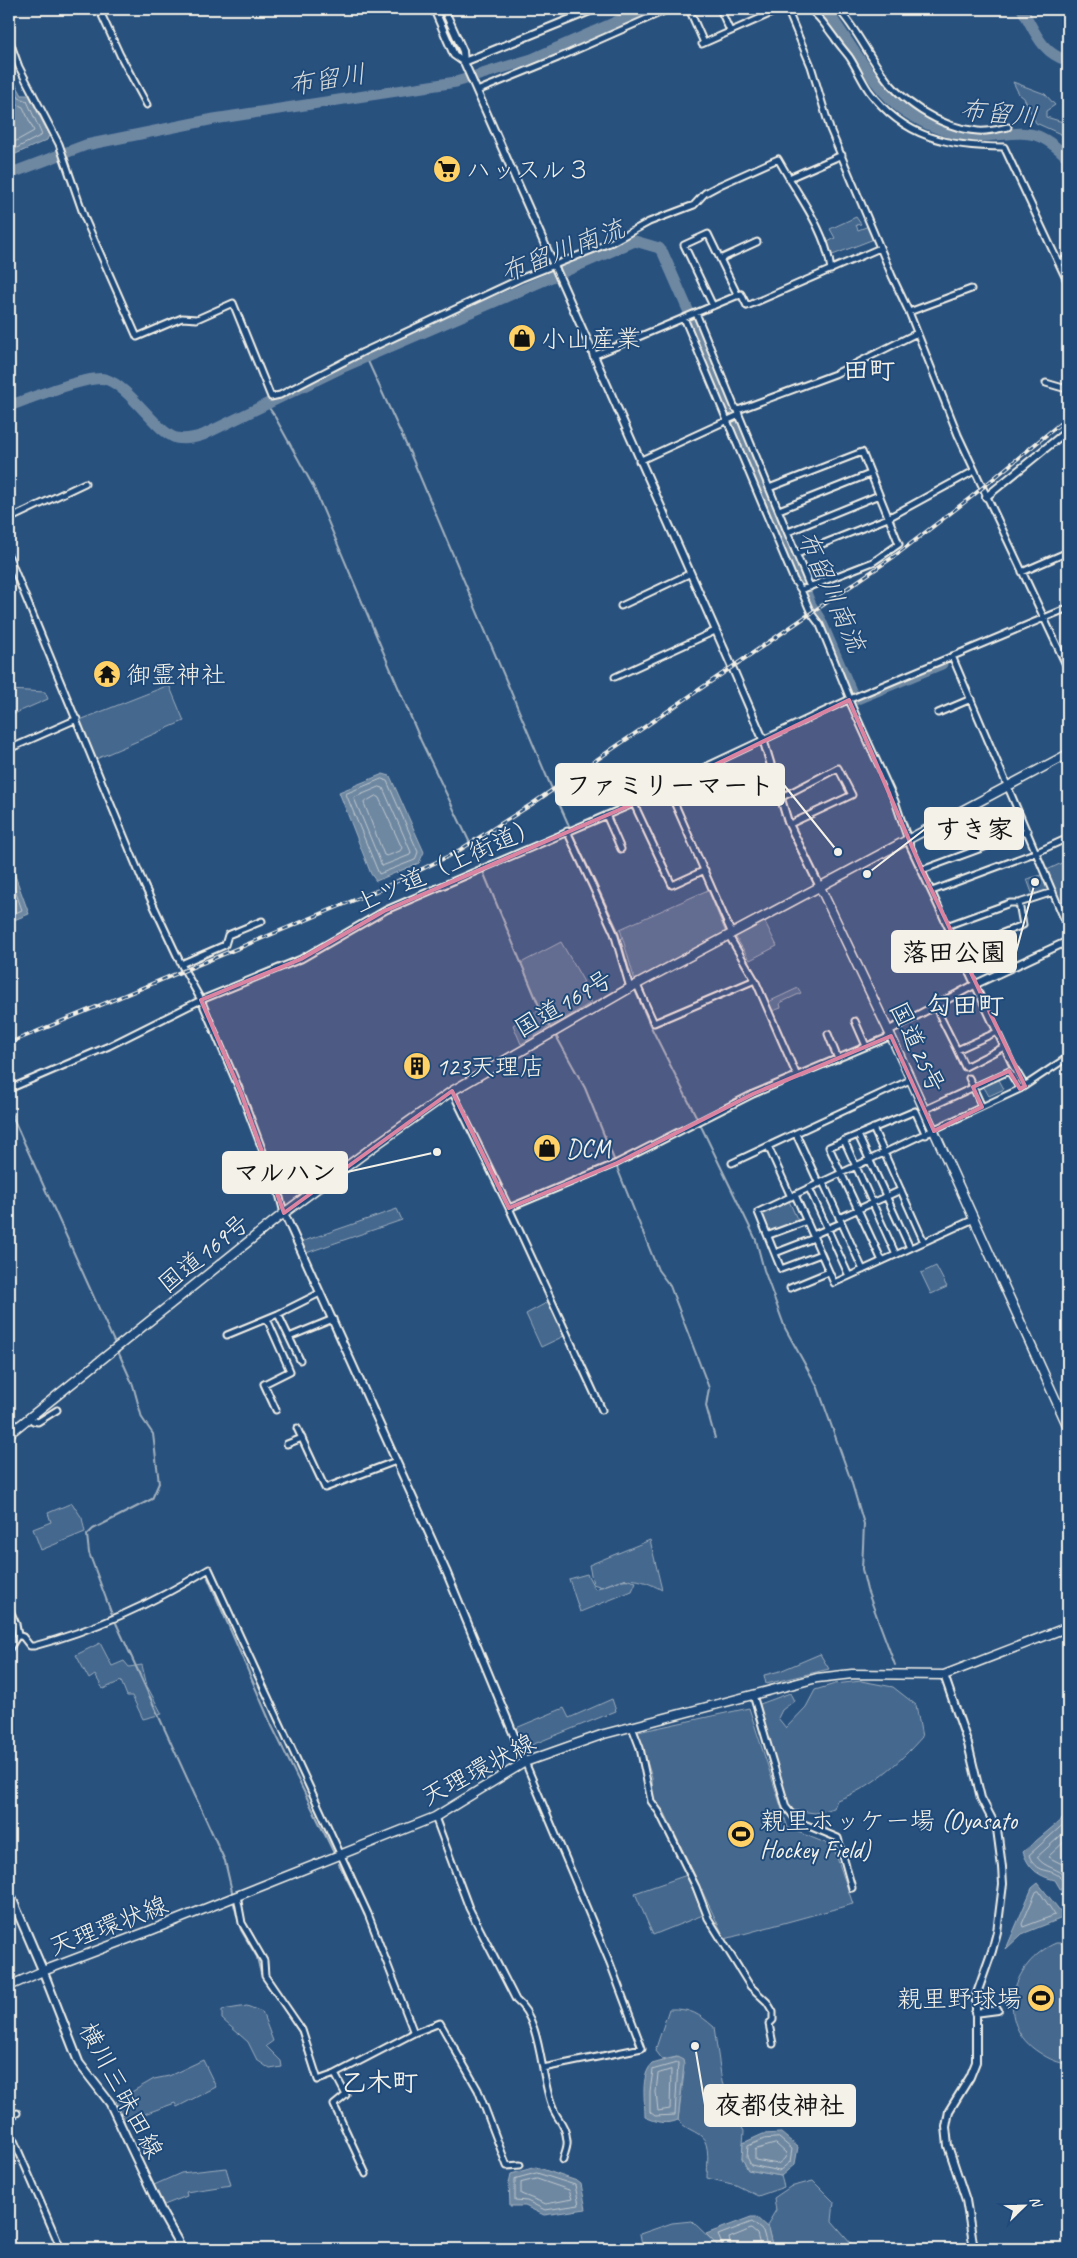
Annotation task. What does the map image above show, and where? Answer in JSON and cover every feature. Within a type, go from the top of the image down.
[{"type":"main road","points":[[820,887],[1068,754]]},
{"type":"main road","name":"国道169号","points":[[9,1434],[284,1213],[377,1144],[452,1092],[633,986],[820,887]]},
{"type":"main road","name":"国道25号","points":[[820,887],[1065,1412],[1068,1427]]},
{"type":"main road","name":"天理環状線","points":[[9,1986],[43,1970],[237,1896],[435,1817],[525,1762],[583,1740],[817,1678],[852,1674],[944,1675],[1068,1627]]},
{"type":"main road","name":"横川三昧田線","points":[[9,1892],[43,1970],[79,2063],[110,2103],[163,2215],[182,2249]]},
{"type":"street","points":[[99,9],[120,55],[147,105]]},
{"type":"street","points":[[434,9],[454,55],[465,64]]},
{"type":"street","points":[[444,9],[463,51],[465,64],[763,739],[780,798],[790,824],[820,887]]},
{"type":"street","points":[[465,64],[595,9]]},
{"type":"street","points":[[476,88],[558,58],[669,9]]},
{"type":"street","points":[[689,9],[703,43],[781,9]]},
{"type":"street","points":[[720,9],[730,31]]},
{"type":"street","points":[[787,9],[811,66],[830,129],[909,312],[974,471],[1068,669]]},
{"type":"street","points":[[809,9],[821,19],[840,44],[869,91],[902,123],[921,134],[968,147],[1004,146],[1068,283]]},
{"type":"street","points":[[838,9],[866,46],[878,69],[906,100],[945,122],[965,129],[992,131],[1008,127]]},
{"type":"street","points":[[9,39],[11,53],[59,144],[84,218],[137,337],[182,318],[197,319],[233,303],[271,397],[280,395],[363,352],[553,265],[612,242],[649,222],[694,205],[704,193],[778,159],[816,223],[829,254],[830,270]]},
{"type":"street","points":[[789,178],[842,155]]},
{"type":"street","points":[[713,306],[684,245],[708,234],[738,296]]},
{"type":"street","points":[[720,259],[757,242]]},
{"type":"street","points":[[593,356],[741,294],[747,306],[880,248]]},
{"type":"street","points":[[1059,263],[1068,258]]},
{"type":"street","points":[[909,312],[970,288]]},
{"type":"street","points":[[696,313],[810,587]]},
{"type":"street","points":[[684,318],[794,580],[801,590],[811,613],[820,625],[895,801],[908,840],[1023,1087]]},
{"type":"street","points":[[639,461],[728,420],[739,413],[835,374],[917,334]]},
{"type":"street","points":[[1046,383],[1063,388],[1068,386]]},
{"type":"street","points":[[986,497],[1068,430]]},
{"type":"street","points":[[769,488],[862,452],[899,544],[873,562],[801,590]]},
{"type":"street","points":[[797,554],[888,518],[974,471]]},
{"type":"street","points":[[778,510],[870,474]]},
{"type":"street","points":[[9,519],[85,483]]},
{"type":"street","points":[[788,532],[879,495]]},
{"type":"street","points":[[1022,572],[1068,552]]},
{"type":"street","points":[[9,557],[78,719],[146,887],[181,964],[201,1000],[241,1093],[279,1194],[284,1213],[446,1572],[610,1963],[642,2048],[543,2068]]},
{"type":"street","points":[[621,606],[689,574]]},
{"type":"street","name":"上ツ道（上街道）","points":[[9,1089],[109,1046],[201,1000],[301,959],[384,911],[567,831],[634,804],[763,739],[850,699],[1068,608]]},
{"type":"street","points":[[615,677],[715,631]]},
{"type":"street","points":[[952,656],[1068,928]]},
{"type":"street","points":[[938,713],[971,699]]},
{"type":"street","points":[[9,750],[78,719]]},
{"type":"street","points":[[780,798],[838,768],[852,795],[790,824]]},
{"type":"street","points":[[667,786],[705,870],[731,935],[755,980],[797,1076]]},
{"type":"street","points":[[634,804],[672,885],[705,870]]},
{"type":"street","points":[[606,815],[621,849]]},
{"type":"street","points":[[567,831],[614,933],[633,986],[654,1023],[755,980]]},
{"type":"street","points":[[922,870],[1028,831]]},
{"type":"street","points":[[932,891],[1037,852],[1068,838]]},
{"type":"street","points":[[949,925],[1010,903],[1018,904],[1053,892]]},
{"type":"street","points":[[1000,934],[1023,925],[1018,904]]},
{"type":"street","points":[[181,964],[225,945],[228,935],[262,921]]},
{"type":"street","points":[[509,1208],[617,1163],[753,1094],[866,1046],[976,984],[1068,941]]},
{"type":"street","points":[[935,1006],[965,1067],[1004,1047]]},
{"type":"street","points":[[855,1021],[866,1046]]},
{"type":"street","points":[[957,1050],[997,1032]]},
{"type":"street","points":[[828,1034],[838,1059]]},
{"type":"street","points":[[821,1254],[781,1269],[769,1235],[758,1212],[926,1135],[1023,1087],[1068,1057]]},
{"type":"street","points":[[924,1110],[1009,1071],[1023,1087]]},
{"type":"street","points":[[969,1078],[982,1107]]},
{"type":"street","points":[[732,1163],[796,1134],[816,1122],[910,1080]]},
{"type":"street","points":[[452,1092],[509,1208],[602,1410]]},
{"type":"street","points":[[882,1261],[830,1147],[915,1111],[926,1135]]},
{"type":"street","points":[[873,1128],[924,1242]]},
{"type":"street","points":[[796,1134],[863,1270]]},
{"type":"street","points":[[858,1135],[910,1248]]},
{"type":"street","points":[[844,1140],[896,1255]]},
{"type":"street","points":[[768,1146],[814,1237],[834,1283],[974,1219]]},
{"type":"street","points":[[809,1188],[849,1276]]},
{"type":"street","points":[[775,1253],[814,1237],[858,1210],[901,1190]]},
{"type":"street","points":[[769,1235],[806,1221]]},
{"type":"street","points":[[790,1288],[829,1272]]},
{"type":"street","points":[[226,1335],[267,1319],[320,1293]]},
{"type":"street","points":[[278,1314],[300,1360]]},
{"type":"street","points":[[267,1319],[290,1372],[264,1384],[276,1410]]},
{"type":"street","points":[[289,1337],[332,1320]]},
{"type":"street","points":[[30,1417],[33,1421],[38,1422],[57,1410]]},
{"type":"street","points":[[297,1428],[325,1488],[396,1461]]},
{"type":"street","points":[[287,1444],[302,1438]]},
{"type":"street","points":[[9,1608],[18,1635],[23,1637],[30,1646],[34,1646],[76,1634],[156,1598],[209,1569],[368,1914],[414,2033]]},
{"type":"street","points":[[9,1649],[18,1635]]},
{"type":"street","points":[[944,1675],[968,1744],[981,1798],[997,1830],[1003,1884],[992,1951],[976,1996],[975,2013],[978,2043],[976,2062],[970,2077],[950,2111],[946,2127],[948,2146],[966,2200],[974,2249]]},
{"type":"street","points":[[753,1695],[786,1808],[797,1821],[838,1838],[852,1888]]},
{"type":"street","points":[[632,1727],[640,1748],[651,1801],[671,1835],[696,1887],[708,1918],[750,1986],[767,2002],[773,2012],[773,2020],[770,2024],[773,2044]]},
{"type":"street","points":[[435,1817],[469,1908],[516,2000],[524,2007],[532,2024],[552,2107],[564,2125],[568,2144],[562,2160]]},
{"type":"street","points":[[237,1896],[242,1923],[264,1961],[265,1976],[302,2030],[318,2080],[335,2074],[414,2033],[440,2023],[478,2090],[507,2166],[520,2165]]},
{"type":"street","points":[[975,2013],[998,2010]]},
{"type":"street","points":[[335,2074],[346,2095],[334,2106],[366,2174]]},
{"type":"street","points":[[9,2117],[17,2113]]},
{"type":"street","points":[[9,2129],[61,2249]]},
{"type":"highlighted area","points":[[849,700],[922,870],[1025,1086],[1020,1089],[1009,1071],[973,1087],[982,1107],[934,1131],[891,1036],[753,1094],[617,1163],[509,1208],[452,1091],[284,1213],[241,1093],[201,1000],[301,959],[384,911],[642,800]]},
{"type":"shaded area","points":[[1013,82],[1045,94],[1055,105],[1046,111],[1046,117],[1063,122],[1068,135],[1068,143],[1065,136],[1036,123],[1024,98],[1019,94]]},
{"type":"shaded area","points":[[856,217],[861,224],[856,225],[858,230],[869,226],[874,239],[830,256],[826,243],[835,238],[830,229]]},
{"type":"shaded area","points":[[169,685],[184,721],[96,759],[80,720]]},
{"type":"shaded area","points":[[9,690],[45,692],[48,699],[9,716]]},
{"type":"shaded area","points":[[1068,860],[1068,899],[1061,902],[1047,870]]},
{"type":"shaded area","points":[[1042,875],[1049,890],[1036,895],[1035,892],[1032,893],[1027,879]]},
{"type":"shaded area","points":[[708,890],[726,933],[635,981],[620,929]]},
{"type":"shaded area","points":[[764,920],[777,946],[750,960],[735,936]]},
{"type":"shaded area","points":[[561,942],[584,982],[581,984],[591,1003],[521,1044],[513,1025],[540,1009],[521,963]]},
{"type":"shaded area","points":[[798,988],[801,993],[780,1003],[781,1008],[770,1012],[766,1003]]},
{"type":"shaded area","points":[[998,1078],[1004,1089],[989,1096],[982,1084]]},
{"type":"shaded area","points":[[789,1201],[798,1221],[770,1233],[762,1213]]},
{"type":"shaded area","points":[[397,1209],[402,1220],[306,1253],[301,1242]]},
{"type":"shaded area","points":[[936,1266],[947,1287],[931,1294],[921,1273]]},
{"type":"shaded area","points":[[548,1302],[564,1336],[541,1347],[526,1314]]},
{"type":"shaded area","points":[[72,1503],[82,1518],[85,1532],[41,1550],[33,1529],[51,1522],[48,1513]]},
{"type":"shaded area","points":[[650,1540],[662,1590],[639,1580],[618,1581],[602,1587],[593,1584],[589,1565]]},
{"type":"shaded area","points":[[587,1574],[595,1589],[624,1579],[636,1582],[632,1591],[580,1612],[569,1579]]},
{"type":"shaded area","points":[[100,1643],[112,1666],[124,1661],[129,1667],[142,1665],[147,1686],[162,1714],[143,1719],[132,1696],[127,1696],[121,1681],[103,1689],[95,1675],[89,1679],[76,1655]]},
{"type":"shaded area","points":[[820,1654],[829,1669],[766,1684],[764,1675],[780,1671]]},
{"type":"shaded area","points":[[861,1681],[893,1687],[916,1705],[922,1737],[883,1774],[861,1789],[837,1800],[834,1808],[815,1813],[792,1810],[772,1758],[764,1729],[760,1704],[790,1693],[794,1701],[782,1710],[778,1718],[786,1728],[806,1707],[815,1690],[835,1684]]},
{"type":"shaded area","points":[[612,1699],[616,1711],[524,1748],[516,1728],[564,1708],[569,1718]]},
{"type":"shaded area","points":[[749,1708],[788,1828],[833,1846],[853,1904],[725,1939],[664,1811],[653,1800],[652,1778],[638,1732]]},
{"type":"shaded area","points":[[687,1875],[703,1915],[653,1935],[635,1893]]},
{"type":"shaded area","name":"親里野球場","points":[[1056,1943],[1068,1943],[1068,2064],[1057,2062],[1047,2057],[1025,2041],[1016,2026],[1013,2010],[1014,1994],[1019,1979],[1028,1964],[1040,1952]]},
{"type":"shaded area","points":[[247,2006],[262,2012],[273,2041],[266,2046],[281,2061],[282,2067],[270,2069],[257,2060],[248,2042],[222,2019],[222,2010]]},
{"type":"shaded area","points":[[669,2009],[694,2013],[714,2027],[722,2082],[734,2114],[744,2131],[742,2158],[748,2170],[781,2176],[784,2187],[758,2196],[736,2185],[707,2178],[708,2156],[704,2140],[678,2120],[684,2073],[677,2057],[662,2060],[655,2051]]},
{"type":"shaded area","points":[[203,2060],[216,2087],[177,2107],[175,2103],[125,2121],[116,2101],[154,2079],[169,2076]]},
{"type":"shaded area","points":[[226,2168],[231,2185],[186,2192],[187,2196],[164,2205],[154,2185],[181,2173]]},
{"type":"shaded area","points":[[813,2181],[834,2202],[832,2221],[851,2243],[866,2249],[773,2249],[767,2225],[776,2210],[774,2198],[790,2187]]},
{"type":"shaded area","points":[[692,2221],[721,2249],[643,2249],[640,2234],[672,2223]]},
{"type":"water","points":[[9,72],[22,95],[29,95],[49,135],[47,140],[9,157]]},
{"type":"water","points":[[383,774],[390,776],[424,852],[419,863],[376,881],[371,874],[339,792]]},
{"type":"water","points":[[9,859],[29,914],[9,922]]},
{"type":"water","points":[[1068,1814],[1068,1902],[1055,1880],[1035,1871],[1028,1863],[1023,1852]]},
{"type":"water","points":[[1038,1883],[1065,1917],[1022,1934],[1006,1949],[1032,1888]]},
{"type":"water","points":[[677,2057],[683,2060],[684,2065],[678,2120],[662,2122],[645,2117],[644,2089],[648,2069],[652,2064]]},
{"type":"water","points":[[781,2133],[798,2147],[795,2164],[781,2176],[748,2170],[742,2158],[743,2143],[763,2134]]},
{"type":"water","points":[[536,2167],[581,2184],[586,2209],[544,2215],[525,2206],[510,2206],[509,2183],[511,2174]]},
{"type":"water","points":[[751,2217],[756,2217],[768,2228],[773,2249],[721,2249],[706,2234]]},
{"type":"waterway","name":"布留川","points":[[9,174],[86,145],[214,119],[456,82],[532,59],[645,9]]},
{"type":"waterway","name":"布留川","points":[[823,9],[831,17],[875,81],[906,112],[934,127],[964,135],[985,136],[1021,133],[1038,136],[1057,148],[1068,158]]},
{"type":"waterway","points":[[1022,9],[1045,47],[1051,53],[1068,61]]},
{"type":"waterway","name":"布留川南流","points":[[9,406],[72,384],[105,379],[124,390],[168,434],[180,439],[196,437],[341,368],[635,241],[659,248],[663,253],[742,433],[811,605],[821,621],[855,700],[942,664]]},
{"type":"waterway","points":[[366,357],[410,453],[552,789]]},
{"type":"waterway","points":[[267,405],[274,415]]},
{"type":"waterway","points":[[275,417],[313,486],[421,741],[470,843]]},
{"type":"waterway","points":[[553,790],[570,828]]},
{"type":"waterway","points":[[571,831],[617,929],[633,983]]},
{"type":"waterway","points":[[470,844],[481,866]]},
{"type":"waterway","points":[[482,869],[542,1013],[552,1030]]},
{"type":"waterway","points":[[551,1028],[627,984]]},
{"type":"waterway","points":[[635,990],[650,1025],[698,1120]]},
{"type":"waterway","points":[[555,1034],[585,1088],[615,1162]]},
{"type":"waterway","points":[[9,1109],[115,1344]]},
{"type":"waterway","points":[[699,1122],[756,1240],[764,1270],[785,1328],[818,1388],[849,1475]]},
{"type":"waterway","points":[[616,1165],[658,1270],[670,1286],[709,1388],[706,1406],[715,1438]]},
{"type":"waterway","points":[[117,1349],[133,1385],[142,1418],[153,1434],[159,1483],[152,1499],[93,1529],[87,1535],[89,1553],[111,1612],[225,1861],[233,1896]]},
{"type":"waterway","points":[[850,1477],[864,1524],[862,1569],[867,1590],[895,1665]]},
{"type":"waterway","points":[[208,1578],[271,1724],[333,1851]]},
{"type":"waterway","points":[[339,1864],[362,1908]]},
{"type":"waterway","points":[[233,1901],[241,1930],[257,1957],[261,1974],[299,2032],[316,2084]]},
{"type":"railway","points":[[9,1043],[381,889],[455,853],[532,804],[896,555],[970,498],[1068,417]]},
{"type":"place","name":"ハッスル３","points":[[447,169]]},
{"type":"place","name":"小山産業","points":[[522,338]]},
{"type":"place","name":"御霊神社","points":[[107,674]]},
{"type":"place","name":"ファミリーマート","points":[[838,852]]},
{"type":"place","name":"すき家","points":[[867,874]]},
{"type":"place","name":"落田公園","points":[[1035,882]]},
{"type":"place","name":"123天理店","points":[[417,1066]]},
{"type":"place","name":"DCM","points":[[547,1148]]},
{"type":"place","name":"マルハン","points":[[437,1152]]},
{"type":"place","name":"親里ホッケー場 (Oyasato Hockey Field)","points":[[741,1834]]},
{"type":"place","name":"親里野球場","points":[[1041,1998]]},
{"type":"place","name":"夜都伎神社","points":[[695,2046]]},
{"type":"district","name":"田町","points":[[869,370]]},
{"type":"district","name":"勾田町","points":[[965,1005]]},
{"type":"district","name":"乙木町","points":[[379,2082]]}]
